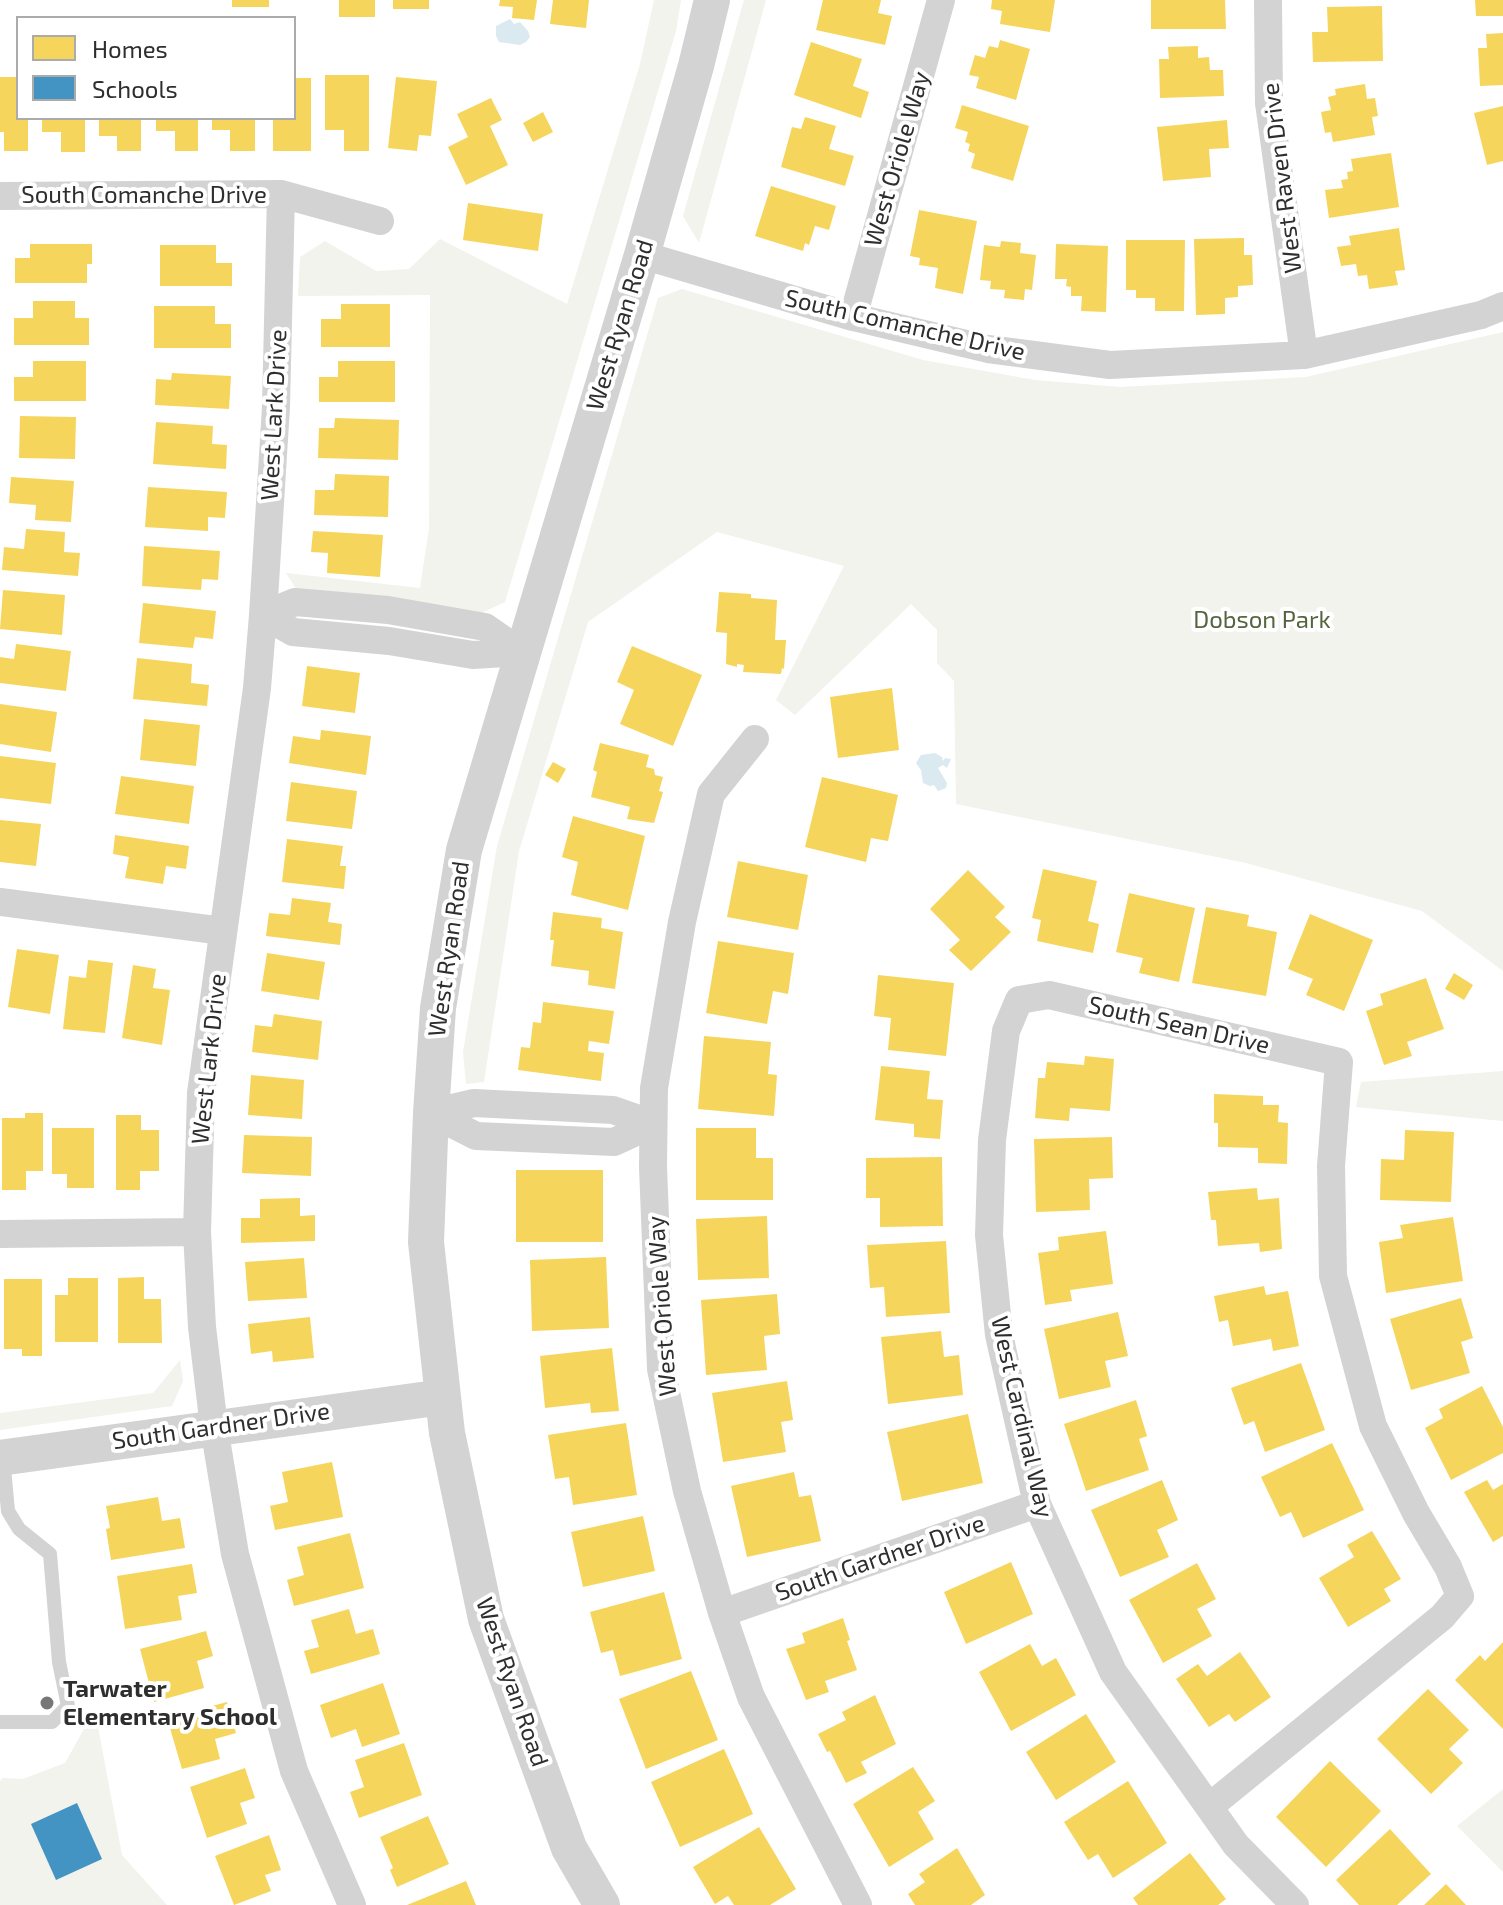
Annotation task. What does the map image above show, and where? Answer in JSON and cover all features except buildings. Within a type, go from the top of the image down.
[{"type":"street","name":"West Ryan Road","points":[[602,1905],[569,1848],[486,1619],[447,1433],[426,1242],[431,1113],[438,1008],[464,850],[642,255],[712,0]]},
{"type":"street","name":"West Oriole Way","points":[[853,317],[941,0]]},
{"type":"street","name":"West Raven Drive","points":[[1268,0],[1269,103],[1304,355]]},
{"type":"street","name":"South Comanche Drive","points":[[0,196],[281,194],[380,221]]},
{"type":"street","name":"West Lark Drive","points":[[281,194],[276,407],[263,615],[257,688],[201,1093],[197,1232],[202,1327],[214,1427],[235,1554],[294,1771],[352,1905]]},
{"type":"street","name":"South Comanche Drive","points":[[642,255],[853,317],[988,349],[1110,365],[1304,355],[1481,315],[1503,306]]},
{"type":"street","points":[[263,615],[295,602],[388,610],[485,627],[521,652]]},
{"type":"street","name":"West Oriole Way","points":[[755,739],[711,794],[682,922],[654,1088],[661,1369],[687,1491],[722,1613],[751,1697],[858,1905]]},
{"type":"street","points":[[0,902],[223,931]]},
{"type":"street","name":"South Sean Drive","points":[[1019,1000],[1049,995],[1339,1062],[1331,1166],[1333,1276],[1373,1426],[1416,1513],[1448,1567],[1460,1596],[1442,1617],[1209,1807]]},
{"type":"street","name":"West Cardinal Way","points":[[1019,1000],[1006,1031],[992,1140],[989,1235],[999,1335],[1037,1504],[1113,1672],[1236,1845],[1295,1905]]},
{"type":"street","points":[[431,1113],[474,1103],[613,1110],[653,1124]]},
{"type":"street","points":[[0,1234],[197,1232]]},
{"type":"street","name":"South Gardner Drive","points":[[2,1458],[443,1397]]},
{"type":"street","name":"South Gardner Drive","points":[[722,1613],[1037,1504]]},
{"type":"lane","points":[[0,1722],[52,1722],[68,1706],[59,1662],[50,1554],[19,1529],[8,1511],[2,1458]]},
{"type":"green space","points":[[654,0],[681,0],[676,31],[505,602],[477,615],[298,592],[286,573],[420,588],[429,528],[430,295],[298,296],[300,257],[325,241],[376,271],[409,269],[440,239],[567,304],[640,64]]},
{"type":"green space","points":[[744,0],[766,0],[699,243],[683,216]]},
{"type":"green space","name":"Dobson Park","points":[[682,289],[923,360],[1035,380],[1120,387],[1306,377],[1503,332],[1503,971],[1422,911],[1246,863],[956,804],[954,681],[937,663],[937,630],[911,604],[795,715],[776,700],[844,566],[717,532],[588,622],[519,851],[484,1082],[466,1084],[463,1052],[497,846],[658,298]]},
{"type":"green space","points":[[1503,1071],[1503,1121],[1356,1107],[1361,1082]]},
{"type":"green space","points":[[180,1360],[183,1381],[172,1406],[0,1430],[0,1413],[153,1393]]},
{"type":"green space","points":[[98,1727],[122,1855],[167,1905],[0,1905],[0,1781],[3,1778],[23,1779],[65,1763],[84,1729]]},
{"type":"green space","points":[[1503,1789],[1503,1872],[1457,1826]]},
{"type":"shaded area","points":[[510,19],[514,24],[520,22],[528,31],[530,37],[526,42],[520,45],[499,42],[496,26]]},
{"type":"shaded area","points":[[935,753],[943,761],[945,758],[951,759],[947,768],[943,765],[938,768],[947,783],[946,788],[938,791],[934,785],[923,783],[921,770],[916,763],[921,755]]},
{"type":"place","name":"Tarwater Elementary School","points":[[47,1703]]}]
